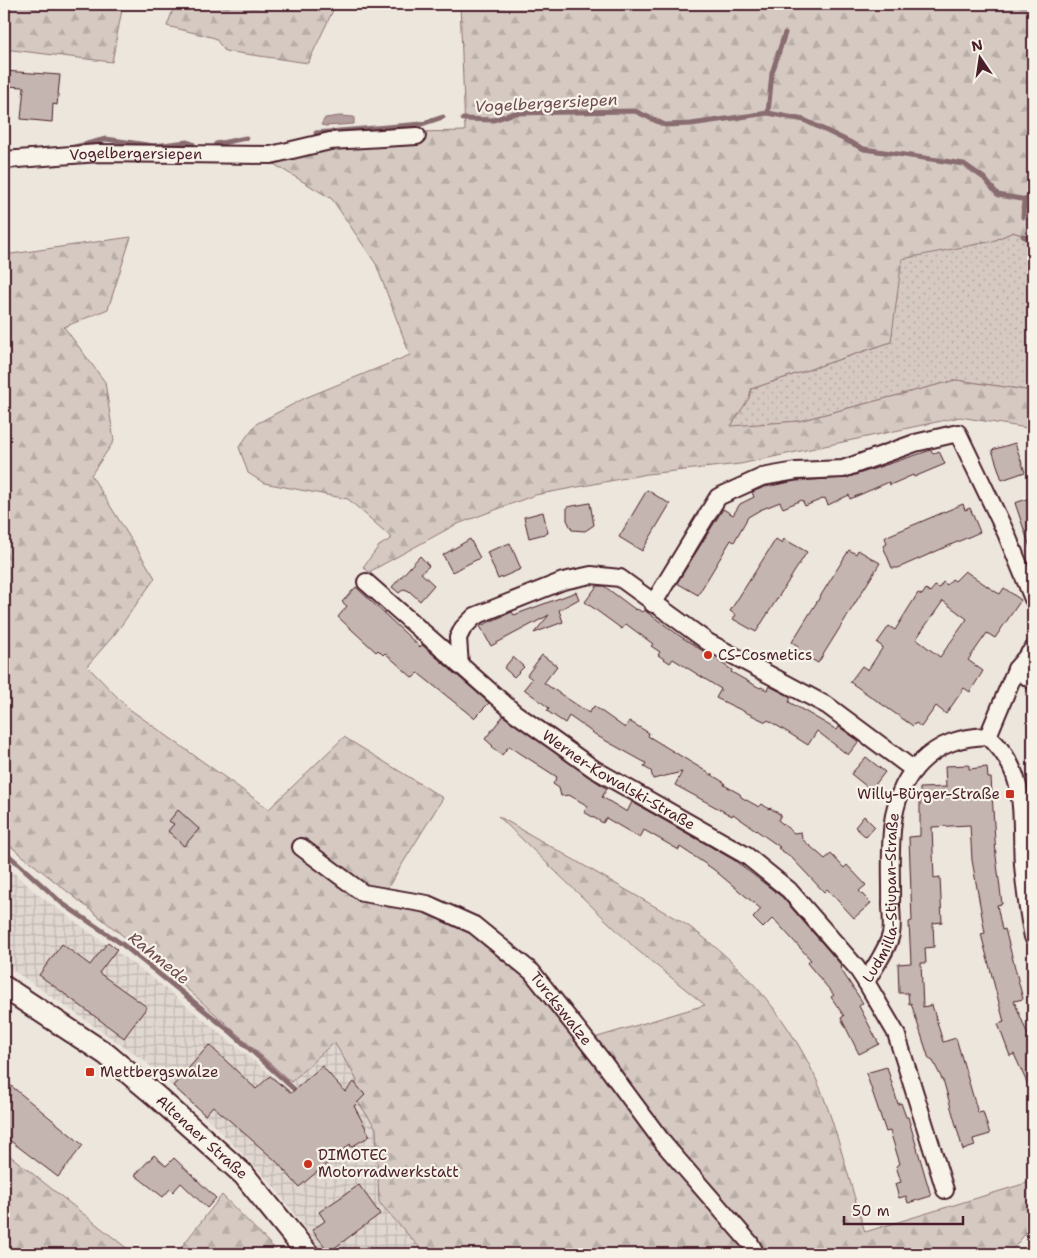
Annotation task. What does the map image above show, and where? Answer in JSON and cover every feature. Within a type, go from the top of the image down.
[{"type":"main road","name":"Altenaer Straße","points":[[4,987],[106,1054],[156,1096],[244,1175],[308,1254]]},
{"type":"street","name":"Vogelbergersiepen","points":[[4,160],[99,153],[271,155],[330,141],[417,136]]},
{"type":"street","points":[[654,604],[718,497],[729,490],[773,474],[843,468],[915,443],[958,433],[1006,533],[1033,599]]},
{"type":"street","points":[[460,666],[458,638],[470,620],[563,581],[591,575],[620,578],[708,642],[828,706],[914,770]]},
{"type":"street","name":"Werner-Kowalski-Straße","points":[[366,582],[515,713],[594,769],[747,856],[789,890],[856,967],[866,982]]},
{"type":"street","points":[[1033,649],[1016,669],[988,736],[1004,750],[1020,792],[1026,896],[1033,938]]},
{"type":"street","points":[[1016,669],[1033,681]]},
{"type":"street","name":"Ludmilla-Stjupan-Straße","points":[[944,1190],[896,1033],[866,982],[891,934],[893,813],[897,796],[914,770],[929,754],[944,745],[966,736],[988,736]]},
{"type":"street","name":"Turckswalze","points":[[301,847],[363,893],[427,904],[474,925],[532,972],[601,1059],[664,1144],[750,1243],[756,1254]]},
{"type":"shaded area","points":[[354,117],[354,124],[321,125],[325,118]]},
{"type":"shaded area","points":[[4,864],[35,892],[155,980],[292,1092],[297,1087],[291,1082],[334,1042],[357,1080],[356,1085],[365,1095],[359,1102],[376,1128],[388,1213],[419,1247],[422,1254],[324,1254],[272,1184],[213,1124],[145,1061],[4,964]]},
{"type":"green space","points":[[4,4],[123,4],[112,62],[4,49]]},
{"type":"green space","points":[[175,4],[336,4],[308,63],[225,51],[215,38],[167,26]]},
{"type":"green space","points":[[460,4],[1033,4],[1033,239],[1013,232],[993,241],[902,259],[891,342],[751,389],[749,398],[731,426],[799,421],[956,380],[1033,391],[1033,429],[960,417],[740,464],[647,474],[535,495],[455,525],[369,572],[363,567],[379,546],[392,538],[348,499],[264,483],[248,473],[239,447],[256,424],[305,398],[410,355],[376,264],[332,199],[267,160],[418,132],[465,131]]},
{"type":"green space","points":[[596,116],[973,245],[993,241],[1013,232],[1033,239],[1033,391],[956,380],[799,421],[730,427],[749,398],[751,389],[891,342]]},
{"type":"green space","points":[[131,237],[108,309],[64,327],[105,382],[114,441],[91,475],[155,578],[115,634],[87,666],[128,708],[269,809],[344,737],[443,798],[385,892],[477,923],[591,1039],[705,1005],[636,949],[498,816],[687,925],[709,941],[748,978],[766,998],[797,1042],[821,1090],[839,1143],[865,1232],[1033,1181],[1033,1224],[1009,1254],[422,1254],[419,1247],[379,1202],[376,1128],[358,1102],[365,1095],[356,1085],[357,1080],[334,1042],[291,1082],[166,970],[4,841],[4,255]]},
{"type":"green space","points":[[4,1151],[134,1254],[4,1254]]},
{"type":"green space","points":[[222,1195],[280,1254],[176,1254]]},
{"type":"building","points":[[4,71],[60,75],[57,105],[53,104],[52,122],[21,119],[24,87],[4,86]]},
{"type":"building","points":[[1015,443],[1025,472],[1002,480],[992,450]]},
{"type":"building","points":[[931,450],[933,454],[939,451],[945,464],[914,477],[913,475],[890,485],[889,482],[850,499],[849,495],[828,505],[825,498],[805,506],[802,500],[783,508],[780,502],[760,510],[748,517],[734,542],[731,540],[698,595],[677,583],[723,509],[733,515],[740,504],[754,497],[752,492],[765,487],[796,481],[846,478]]},
{"type":"building","points":[[647,490],[670,504],[642,551],[619,537]]},
{"type":"building","points":[[1033,497],[1033,550],[1031,550],[1015,503]]},
{"type":"building","points":[[590,503],[594,525],[585,531],[572,530],[567,520],[567,507]]},
{"type":"building","points":[[963,504],[965,510],[970,508],[980,532],[898,568],[892,568],[883,546],[887,544],[885,537]]},
{"type":"building","points":[[543,512],[548,533],[529,538],[524,517]]},
{"type":"building","points":[[470,539],[480,558],[452,572],[443,555]]},
{"type":"building","points":[[776,539],[782,543],[784,539],[807,552],[756,632],[733,619],[736,615],[730,611]]},
{"type":"building","points":[[510,543],[521,569],[498,579],[487,552]]},
{"type":"building","points":[[849,550],[856,554],[858,550],[880,563],[818,663],[795,650],[798,646],[792,642]]},
{"type":"building","points":[[420,556],[429,566],[421,573],[434,585],[420,601],[409,591],[404,589],[399,593],[392,587]]},
{"type":"building","points":[[965,571],[996,592],[1000,594],[1004,588],[1021,600],[995,638],[987,633],[968,660],[983,671],[970,692],[964,688],[946,714],[936,706],[921,727],[916,723],[913,726],[850,682],[862,666],[868,670],[883,647],[877,643],[889,626],[895,630],[918,593],[922,595],[926,589],[930,592],[935,586],[939,588],[943,582],[947,585],[952,579],[955,581]],"holes":[[[943,601],[967,619],[940,657],[916,639]]]},
{"type":"building","points":[[597,586],[604,586],[636,610],[642,612],[644,610],[732,670],[731,672],[760,688],[767,690],[769,686],[791,697],[789,702],[837,730],[839,727],[859,741],[848,755],[817,731],[808,745],[768,720],[766,722],[716,698],[721,689],[673,659],[670,663],[658,655],[660,652],[651,646],[653,644],[626,624],[622,629],[585,602]]},
{"type":"building","points":[[356,587],[420,647],[422,645],[489,703],[474,718],[418,673],[413,678],[385,653],[383,655],[378,650],[376,652],[338,617],[347,606],[342,602]]},
{"type":"building","points":[[576,592],[579,599],[559,610],[563,622],[534,633],[549,615],[491,646],[480,626],[512,612],[514,615]]},
{"type":"building","points":[[542,655],[557,666],[544,683],[589,713],[594,706],[625,728],[629,721],[649,733],[648,736],[725,783],[724,785],[740,794],[741,797],[759,807],[762,804],[781,815],[778,820],[794,833],[801,832],[802,839],[825,859],[831,854],[844,868],[847,865],[866,885],[859,891],[871,903],[854,918],[827,889],[824,892],[791,857],[778,848],[780,847],[733,814],[732,816],[675,785],[682,772],[653,779],[651,771],[644,767],[646,763],[599,737],[569,716],[565,723],[547,711],[549,708],[524,689],[532,679],[527,675]]},
{"type":"building","points":[[513,657],[524,667],[514,677],[504,668]]},
{"type":"building","points":[[503,716],[607,789],[602,797],[627,812],[632,802],[734,860],[782,897],[842,966],[840,968],[863,1003],[859,1006],[879,1044],[859,1054],[841,1018],[844,1016],[831,997],[834,995],[807,963],[811,960],[773,918],[763,928],[753,918],[761,909],[713,869],[680,847],[679,850],[644,830],[640,838],[606,818],[603,823],[584,812],[588,806],[569,795],[561,796],[559,788],[553,784],[557,777],[509,746],[502,755],[493,748],[485,739]]},
{"type":"building","points":[[866,757],[885,772],[871,790],[851,774]]},
{"type":"building","points":[[969,765],[969,769],[987,767],[988,778],[991,778],[996,856],[1002,904],[997,905],[1002,930],[1005,929],[1023,999],[1014,1001],[1033,1047],[1033,1096],[1014,1054],[1010,1056],[998,1024],[1004,1022],[981,934],[985,933],[972,860],[970,825],[932,827],[934,878],[940,877],[942,922],[933,923],[934,947],[925,948],[926,963],[921,963],[923,1007],[932,1005],[943,1042],[956,1038],[978,1113],[983,1112],[990,1134],[973,1139],[975,1146],[963,1150],[944,1083],[933,1061],[929,1059],[911,1003],[909,1004],[908,993],[899,993],[898,964],[911,963],[909,922],[912,921],[909,837],[920,836],[920,788],[946,787],[945,766]]},
{"type":"building","points":[[178,810],[199,829],[184,846],[168,831],[174,824],[169,821]]},
{"type":"building","points":[[864,816],[875,827],[866,837],[855,827]]},
{"type":"building","points":[[108,942],[117,949],[99,973],[147,1007],[124,1038],[39,975],[62,944],[90,965]]},
{"type":"building","points":[[209,1045],[256,1089],[270,1076],[291,1093],[322,1066],[345,1092],[354,1082],[365,1095],[354,1106],[370,1136],[351,1147],[350,1144],[299,1187],[276,1161],[213,1106],[205,1115],[173,1086]]},
{"type":"building","points":[[887,1067],[898,1104],[901,1103],[906,1117],[908,1117],[931,1196],[908,1203],[906,1196],[899,1198],[895,1184],[901,1182],[896,1166],[900,1164],[890,1131],[886,1132],[866,1073]]},
{"type":"building","points":[[4,1080],[83,1145],[58,1177],[4,1136]]},
{"type":"building","points":[[154,1155],[166,1166],[174,1158],[216,1198],[207,1208],[181,1183],[173,1192],[170,1189],[163,1197],[135,1175]]},
{"type":"building","points":[[359,1185],[380,1214],[329,1252],[312,1230],[325,1221],[319,1212]]},
{"type":"waterway","points":[[768,113],[772,73],[785,33]]},
{"type":"waterway","name":"Vogelbergersiepen","points":[[463,119],[493,120],[515,113],[635,111],[665,125],[691,124],[768,113],[804,120],[864,149],[964,164],[984,178],[998,195],[1033,201]]},
{"type":"waterway","name":"Vogelbergersiepen","points":[[316,133],[422,124],[443,117]]},
{"type":"waterway","name":"Vogelbergersiepen","points":[[216,144],[246,138]]},
{"type":"waterway","name":"Vogelbergersiepen","points":[[71,148],[106,139],[154,146],[187,142],[193,144]]},
{"type":"waterway","name":"Vogelbergersiepen","points":[[1023,217],[1024,200]]},
{"type":"waterway","name":"Vogelbergersiepen","points":[[1023,236],[1033,241]]},
{"type":"waterway","name":"Rahmede","points":[[4,851],[63,904],[122,944],[231,1032],[295,1090]]},
{"type":"place","name":"CS-Cosmetics","points":[[708,655]]},
{"type":"place","name":"Willy-Bürger-Straße","points":[[1010,794]]},
{"type":"place","name":"Mettbergswalze","points":[[90,1072]]},
{"type":"place","name":"DIMOTEC Motorradwerkstatt","points":[[308,1164]]}]
